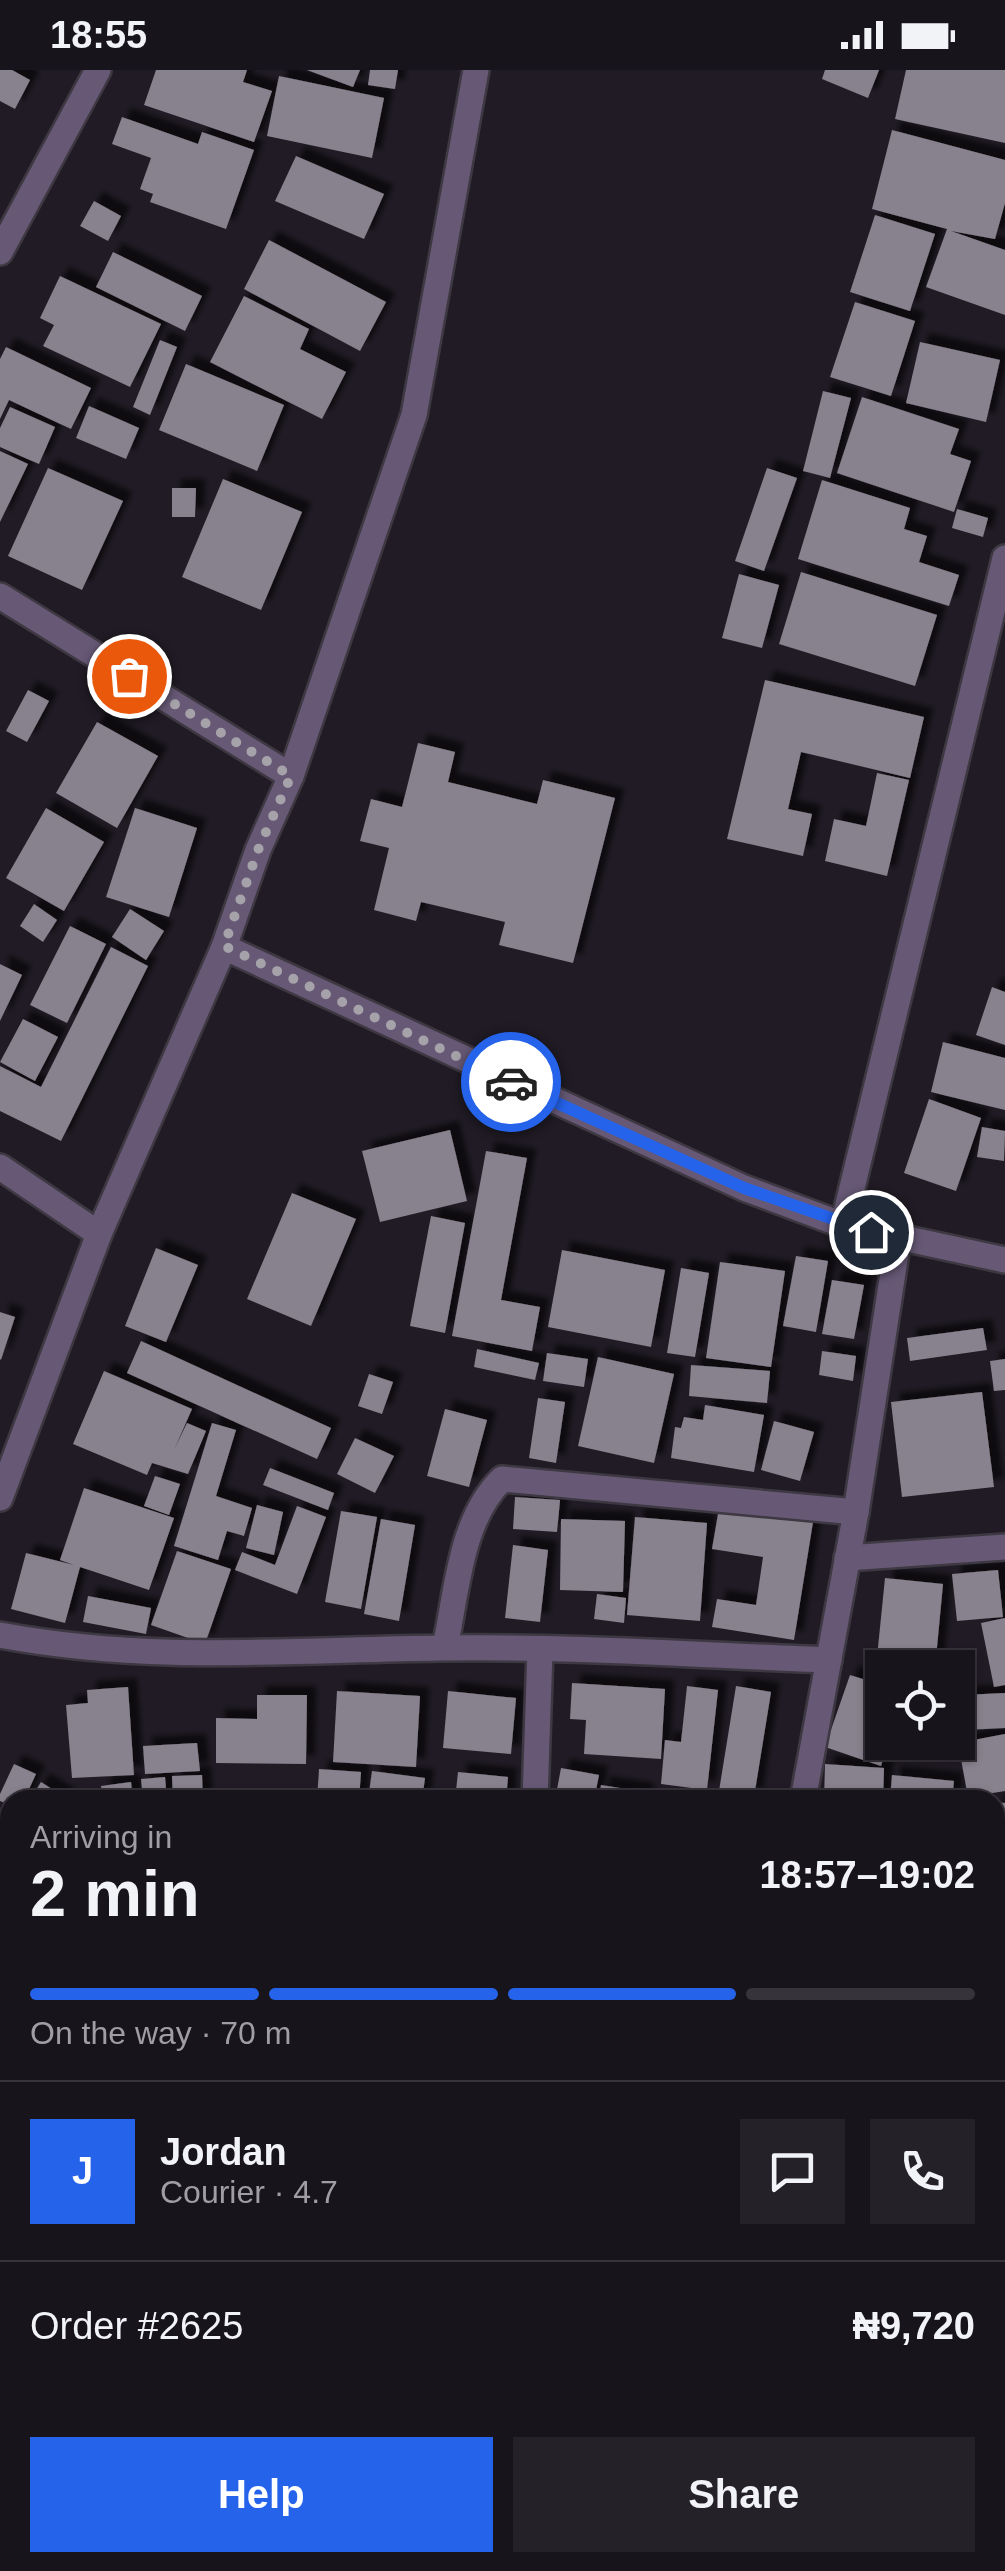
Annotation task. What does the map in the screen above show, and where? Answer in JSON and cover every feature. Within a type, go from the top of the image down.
[{"type":"street","points":[[0,252],[98,70]]},
{"type":"street","points":[[0,1498],[99,1234],[224,946],[258,850],[291,776],[414,415],[476,70]]},
{"type":"street","points":[[843,1225],[1005,558]]},
{"type":"street","points":[[0,596],[291,776]]},
{"type":"street","points":[[224,946],[744,1188],[843,1225],[898,1240],[1005,1260]]},
{"type":"street","points":[[0,1167],[99,1234]]},
{"type":"street","points":[[805,1790],[856,1512],[898,1240]]},
{"type":"street","points":[[445,1648],[474,1520],[485,1496],[502,1480],[856,1512]]},
{"type":"street","points":[[847,1558],[1005,1547]]},
{"type":"street","points":[[0,1635],[80,1650],[180,1654],[445,1648],[829,1660]]},
{"type":"street","points":[[535,1790],[540,1650]]},
{"type":"building","points":[[0,70],[12,70],[30,80],[15,109],[0,101]]},
{"type":"building","points":[[156,70],[247,70],[243,82],[272,91],[254,142],[144,105]]},
{"type":"building","points":[[307,70],[360,70],[353,87]]},
{"type":"building","points":[[370,70],[398,70],[395,89],[368,85]]},
{"type":"building","points":[[825,70],[879,70],[868,98],[822,79]]},
{"type":"building","points":[[906,70],[1005,70],[1005,143],[895,119]]},
{"type":"building","points":[[279,76],[384,98],[372,158],[267,136]]},
{"type":"building","points":[[122,117],[198,144],[202,132],[254,150],[226,229],[150,202],[153,194],[140,189],[151,158],[112,144]]},
{"type":"building","points":[[892,130],[1005,160],[1005,203],[995,239],[951,231],[1005,250],[1005,315],[926,287],[947,229],[872,209]]},
{"type":"building","points":[[296,156],[384,194],[364,239],[275,201]]},
{"type":"building","points":[[94,201],[121,216],[108,241],[80,226]]},
{"type":"building","points":[[875,215],[935,234],[910,311],[850,292]]},
{"type":"building","points":[[269,240],[386,302],[360,351],[244,289]]},
{"type":"building","points":[[113,252],[202,296],[185,331],[96,287]]},
{"type":"building","points":[[60,276],[161,324],[130,387],[43,346],[54,325],[40,318]]},
{"type":"building","points":[[244,296],[309,329],[300,349],[346,372],[322,419],[210,362]]},
{"type":"building","points":[[855,302],[915,321],[891,396],[830,377]]},
{"type":"building","points":[[160,340],[177,347],[150,415],[133,407]]},
{"type":"building","points":[[920,342],[1000,360],[986,422],[906,403]]},
{"type":"building","points":[[6,347],[91,388],[71,429],[9,400],[0,419],[0,359]]},
{"type":"building","points":[[186,364],[284,405],[257,471],[159,430]]},
{"type":"building","points":[[823,391],[851,398],[830,478],[803,471]]},
{"type":"building","points":[[862,397],[959,429],[950,454],[971,461],[954,512],[837,473]]},
{"type":"building","points":[[89,406],[139,428],[126,459],[76,438]]},
{"type":"building","points":[[10,407],[55,427],[39,464],[0,447],[0,428]]},
{"type":"building","points":[[0,451],[28,464],[0,522]]},
{"type":"building","points":[[48,468],[123,501],[82,590],[8,556]]},
{"type":"building","points":[[767,468],[797,478],[764,571],[735,561]]},
{"type":"building","points":[[223,479],[302,512],[261,610],[182,577]]},
{"type":"building","points":[[822,480],[910,508],[904,529],[927,536],[919,562],[959,575],[949,606],[798,559]]},
{"type":"building","points":[[172,488],[196,488],[195,517],[172,517]]},
{"type":"building","points":[[957,509],[988,518],[983,537],[952,528]]},
{"type":"building","points":[[801,572],[937,615],[915,686],[779,644]]},
{"type":"building","points":[[739,574],[779,585],[762,648],[722,638]]},
{"type":"building","points":[[765,680],[924,717],[910,778],[801,752],[788,809],[812,814],[803,856],[727,839]]},
{"type":"building","points":[[28,690],[49,701],[27,742],[6,731]]},
{"type":"building","points":[[97,722],[158,756],[117,828],[56,793]]},
{"type":"building","points":[[418,743],[455,752],[448,782],[537,804],[543,780],[615,798],[573,963],[499,945],[505,922],[421,902],[416,921],[374,910],[389,848],[360,841],[371,799],[402,807]]},
{"type":"building","points":[[877,773],[909,780],[887,876],[825,861],[834,819],[866,826]]},
{"type":"building","points":[[46,808],[104,842],[64,911],[6,878]]},
{"type":"building","points":[[135,808],[197,828],[169,917],[106,897]]},
{"type":"building","points":[[34,904],[57,920],[43,942],[20,926]]},
{"type":"building","points":[[130,909],[164,931],[146,960],[112,937]]},
{"type":"building","points":[[70,926],[106,944],[67,1023],[30,1005]]},
{"type":"building","points":[[111,947],[148,966],[61,1141],[0,1111],[0,1066],[41,1087]]},
{"type":"building","points":[[0,964],[22,975],[0,1021]]},
{"type":"building","points":[[992,987],[1005,992],[1005,1045],[976,1035]]},
{"type":"building","points":[[23,1019],[58,1037],[35,1081],[0,1062]]},
{"type":"building","points":[[943,1042],[1005,1058],[1005,1110],[931,1092]]},
{"type":"building","points":[[929,1099],[981,1118],[956,1191],[904,1173]]},
{"type":"building","points":[[982,1127],[1005,1131],[1004,1161],[977,1157]]},
{"type":"building","points":[[450,1130],[467,1201],[380,1222],[362,1151]]},
{"type":"building","points":[[486,1151],[527,1158],[501,1300],[540,1307],[532,1351],[452,1336]]},
{"type":"building","points":[[292,1193],[356,1219],[311,1326],[247,1299]]},
{"type":"building","points":[[431,1216],[465,1223],[445,1333],[410,1326]]},
{"type":"building","points":[[156,1248],[198,1265],[166,1342],[125,1326]]},
{"type":"building","points":[[562,1250],[665,1270],[651,1347],[548,1327]]},
{"type":"building","points":[[796,1256],[828,1261],[816,1332],[783,1326]]},
{"type":"building","points":[[720,1262],[785,1271],[771,1367],[706,1358]]},
{"type":"building","points":[[681,1268],[709,1273],[695,1357],[667,1353]]},
{"type":"building","points":[[832,1280],[864,1285],[854,1339],[822,1334]]},
{"type":"building","points":[[0,1312],[15,1317],[1,1360],[0,1359]]},
{"type":"building","points":[[983,1328],[987,1350],[910,1361],[907,1338]]},
{"type":"building","points":[[141,1341],[331,1428],[317,1459],[127,1373]]},
{"type":"building","points":[[477,1349],[539,1363],[535,1380],[474,1367]]},
{"type":"building","points":[[822,1351],[856,1356],[853,1381],[819,1375]]},
{"type":"building","points":[[547,1353],[588,1359],[584,1387],[543,1381]]},
{"type":"building","points":[[598,1357],[674,1374],[654,1463],[578,1446]]},
{"type":"building","points":[[1005,1359],[1005,1390],[994,1391],[990,1361]]},
{"type":"building","points":[[691,1365],[770,1371],[767,1403],[689,1396]]},
{"type":"building","points":[[104,1371],[192,1409],[174,1450],[187,1423],[206,1431],[188,1474],[152,1463],[147,1475],[73,1444]]},
{"type":"building","points":[[369,1374],[393,1382],[382,1414],[358,1406]]},
{"type":"building","points":[[982,1392],[994,1487],[902,1497],[891,1402]]},
{"type":"building","points":[[538,1398],[565,1402],[556,1463],[529,1458]]},
{"type":"building","points":[[705,1405],[764,1415],[754,1472],[671,1458],[675,1427],[681,1428],[684,1417],[703,1420]]},
{"type":"building","points":[[445,1409],[487,1420],[469,1487],[427,1476]]},
{"type":"building","points":[[774,1421],[814,1432],[800,1481],[761,1470]]},
{"type":"building","points":[[212,1423],[236,1430],[216,1496],[252,1508],[244,1536],[227,1531],[218,1560],[174,1546]]},
{"type":"building","points":[[355,1438],[394,1456],[375,1493],[337,1474]]},
{"type":"building","points":[[270,1468],[334,1493],[328,1510],[263,1485]]},
{"type":"building","points":[[155,1476],[180,1484],[169,1515],[144,1506]]},
{"type":"building","points":[[84,1488],[174,1518],[149,1590],[80,1567],[65,1623],[11,1609],[26,1553],[74,1565],[60,1560]]},
{"type":"building","points":[[515,1497],[560,1500],[557,1532],[513,1529]]},
{"type":"building","points":[[257,1505],[283,1512],[274,1555],[246,1548]]},
{"type":"building","points":[[297,1506],[326,1517],[297,1594],[235,1570],[242,1552],[275,1565]]},
{"type":"building","points":[[719,1508],[813,1522],[794,1640],[712,1627],[717,1599],[756,1605],[763,1557],[712,1549]]},
{"type":"building","points":[[341,1511],[377,1517],[361,1609],[325,1602]]},
{"type":"building","points":[[635,1517],[707,1523],[700,1621],[627,1615]]},
{"type":"building","points":[[381,1519],[415,1525],[399,1621],[364,1614]]},
{"type":"building","points":[[561,1519],[625,1521],[623,1592],[560,1590]]},
{"type":"building","points":[[513,1545],[548,1550],[540,1622],[505,1618]]},
{"type":"building","points":[[177,1551],[231,1569],[205,1644],[151,1625]]},
{"type":"building","points":[[998,1570],[1003,1617],[957,1621],[952,1574]]},
{"type":"building","points":[[885,1578],[943,1584],[937,1650],[878,1650]]},
{"type":"building","points":[[597,1594],[626,1598],[624,1623],[594,1619]]},
{"type":"building","points":[[88,1596],[151,1608],[146,1634],[83,1622]]},
{"type":"building","points":[[1005,1618],[1005,1685],[994,1687],[981,1623]]},
{"type":"building","points":[[850,1675],[865,1680],[865,1760],[883,1760],[881,1766],[825,1747]]},
{"type":"building","points":[[572,1683],[665,1689],[661,1759],[584,1754],[586,1720],[570,1719]]},
{"type":"building","points":[[687,1686],[718,1690],[707,1790],[661,1784],[665,1740],[681,1742]]},
{"type":"building","points":[[736,1686],[771,1692],[755,1790],[719,1790]]},
{"type":"building","points":[[128,1687],[134,1775],[72,1778],[66,1705],[88,1703],[87,1690]]},
{"type":"building","points":[[337,1691],[420,1696],[416,1767],[333,1762]]},
{"type":"building","points":[[448,1691],[516,1698],[511,1754],[443,1748]]},
{"type":"building","points":[[1005,1693],[1005,1728],[975,1730],[975,1694]]},
{"type":"building","points":[[257,1695],[307,1695],[306,1764],[216,1763],[216,1718],[257,1719]]},
{"type":"building","points":[[1005,1734],[1005,1790],[967,1790],[961,1760],[975,1760],[975,1740]]},
{"type":"building","points":[[197,1743],[200,1771],[145,1774],[143,1746]]},
{"type":"building","points":[[14,1764],[36,1774],[29,1790],[2,1790]]},
{"type":"building","points":[[825,1764],[884,1768],[883,1790],[824,1790]]},
{"type":"building","points":[[561,1768],[599,1775],[596,1790],[557,1790]]},
{"type":"building","points":[[319,1769],[361,1772],[360,1790],[318,1790]]},
{"type":"building","points":[[372,1771],[425,1778],[423,1790],[369,1790]]},
{"type":"building","points":[[458,1772],[508,1777],[507,1790],[456,1790]]},
{"type":"building","points":[[202,1775],[203,1790],[173,1790],[172,1776]]},
{"type":"building","points":[[892,1775],[954,1781],[953,1790],[891,1790]]},
{"type":"building","points":[[165,1777],[166,1790],[142,1790],[141,1779]]},
{"type":"building","points":[[41,1782],[53,1790],[36,1790]]},
{"type":"building","points":[[131,1782],[132,1790],[102,1790],[101,1786]]},
{"type":"building","points":[[601,1785],[632,1790],[600,1790]]},
{"type":"way so far","points":[[129,676],[291,776],[258,850],[224,946],[511,1082]]},
{"type":"route","points":[[511,1082],[744,1188],[871,1232]]}]
